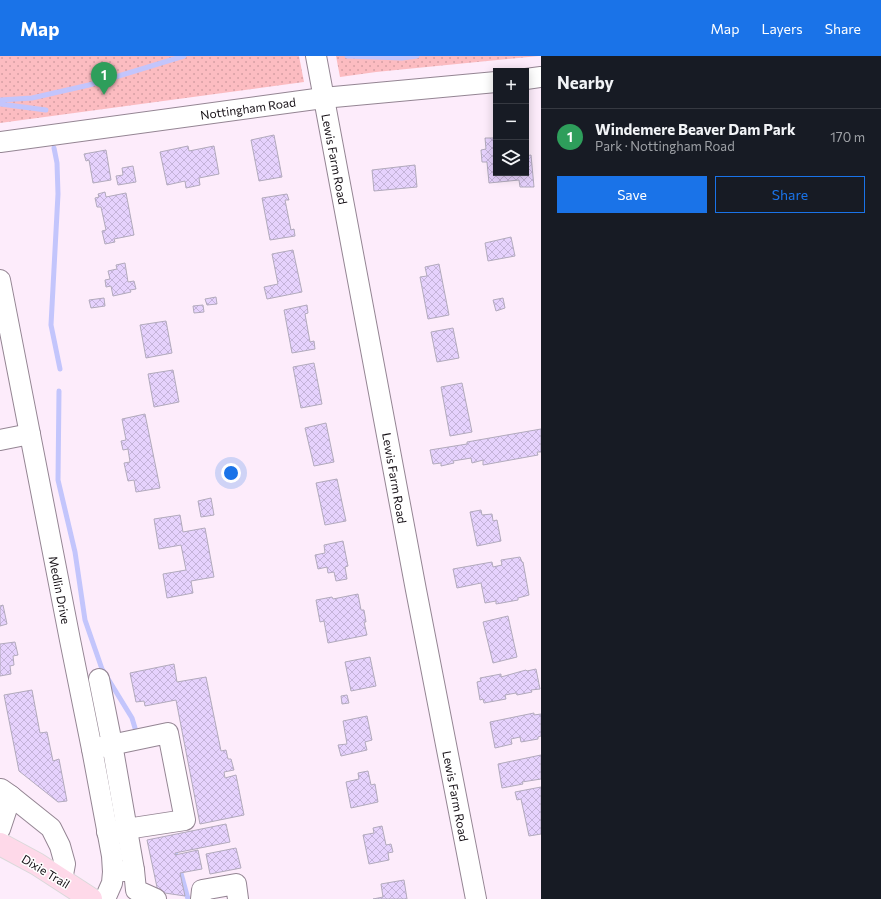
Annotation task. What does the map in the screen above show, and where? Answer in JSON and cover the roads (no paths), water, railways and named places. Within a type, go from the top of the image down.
[{"type":"main road","name":"Dixie Trail","points":[[0,844],[37,864],[91,899]]},
{"type":"street","name":"Lewis Farm Road","points":[[316,56],[416,590],[476,899]]},
{"type":"street","points":[[529,79],[541,77]]},
{"type":"street","name":"Nottingham Road","points":[[0,142],[324,98],[493,82]]},
{"type":"street","name":"Medlin Drive","points":[[0,280],[68,633],[92,749],[113,864],[112,883],[105,899]]},
{"type":"street","points":[[0,440],[30,434]]},
{"type":"street","points":[[99,679],[133,862],[136,890],[156,899]]},
{"type":"street","points":[[92,749],[168,733],[185,820],[107,832]]},
{"type":"street","points":[[0,829],[6,792],[51,828],[60,846],[65,864],[62,880]]},
{"type":"street","points":[[113,864],[133,862]]},
{"type":"street","points":[[201,899],[202,890],[236,884],[238,899]]},
{"type":"waterway","points":[[0,100],[32,98],[89,85],[184,56]]},
{"type":"waterway","points":[[347,56],[402,58],[417,56]]},
{"type":"waterway","points":[[0,104],[46,110]]},
{"type":"waterway","points":[[54,148],[57,163],[58,194],[51,325],[60,369]]},
{"type":"waterway","points":[[59,391],[58,480],[75,552],[85,620],[102,669],[132,718],[135,728]]},
{"type":"waterway","points":[[174,848],[188,899]]},
{"type":"place","name":"Windemere Beaver Dam Park","points":[[104,95]]}]
